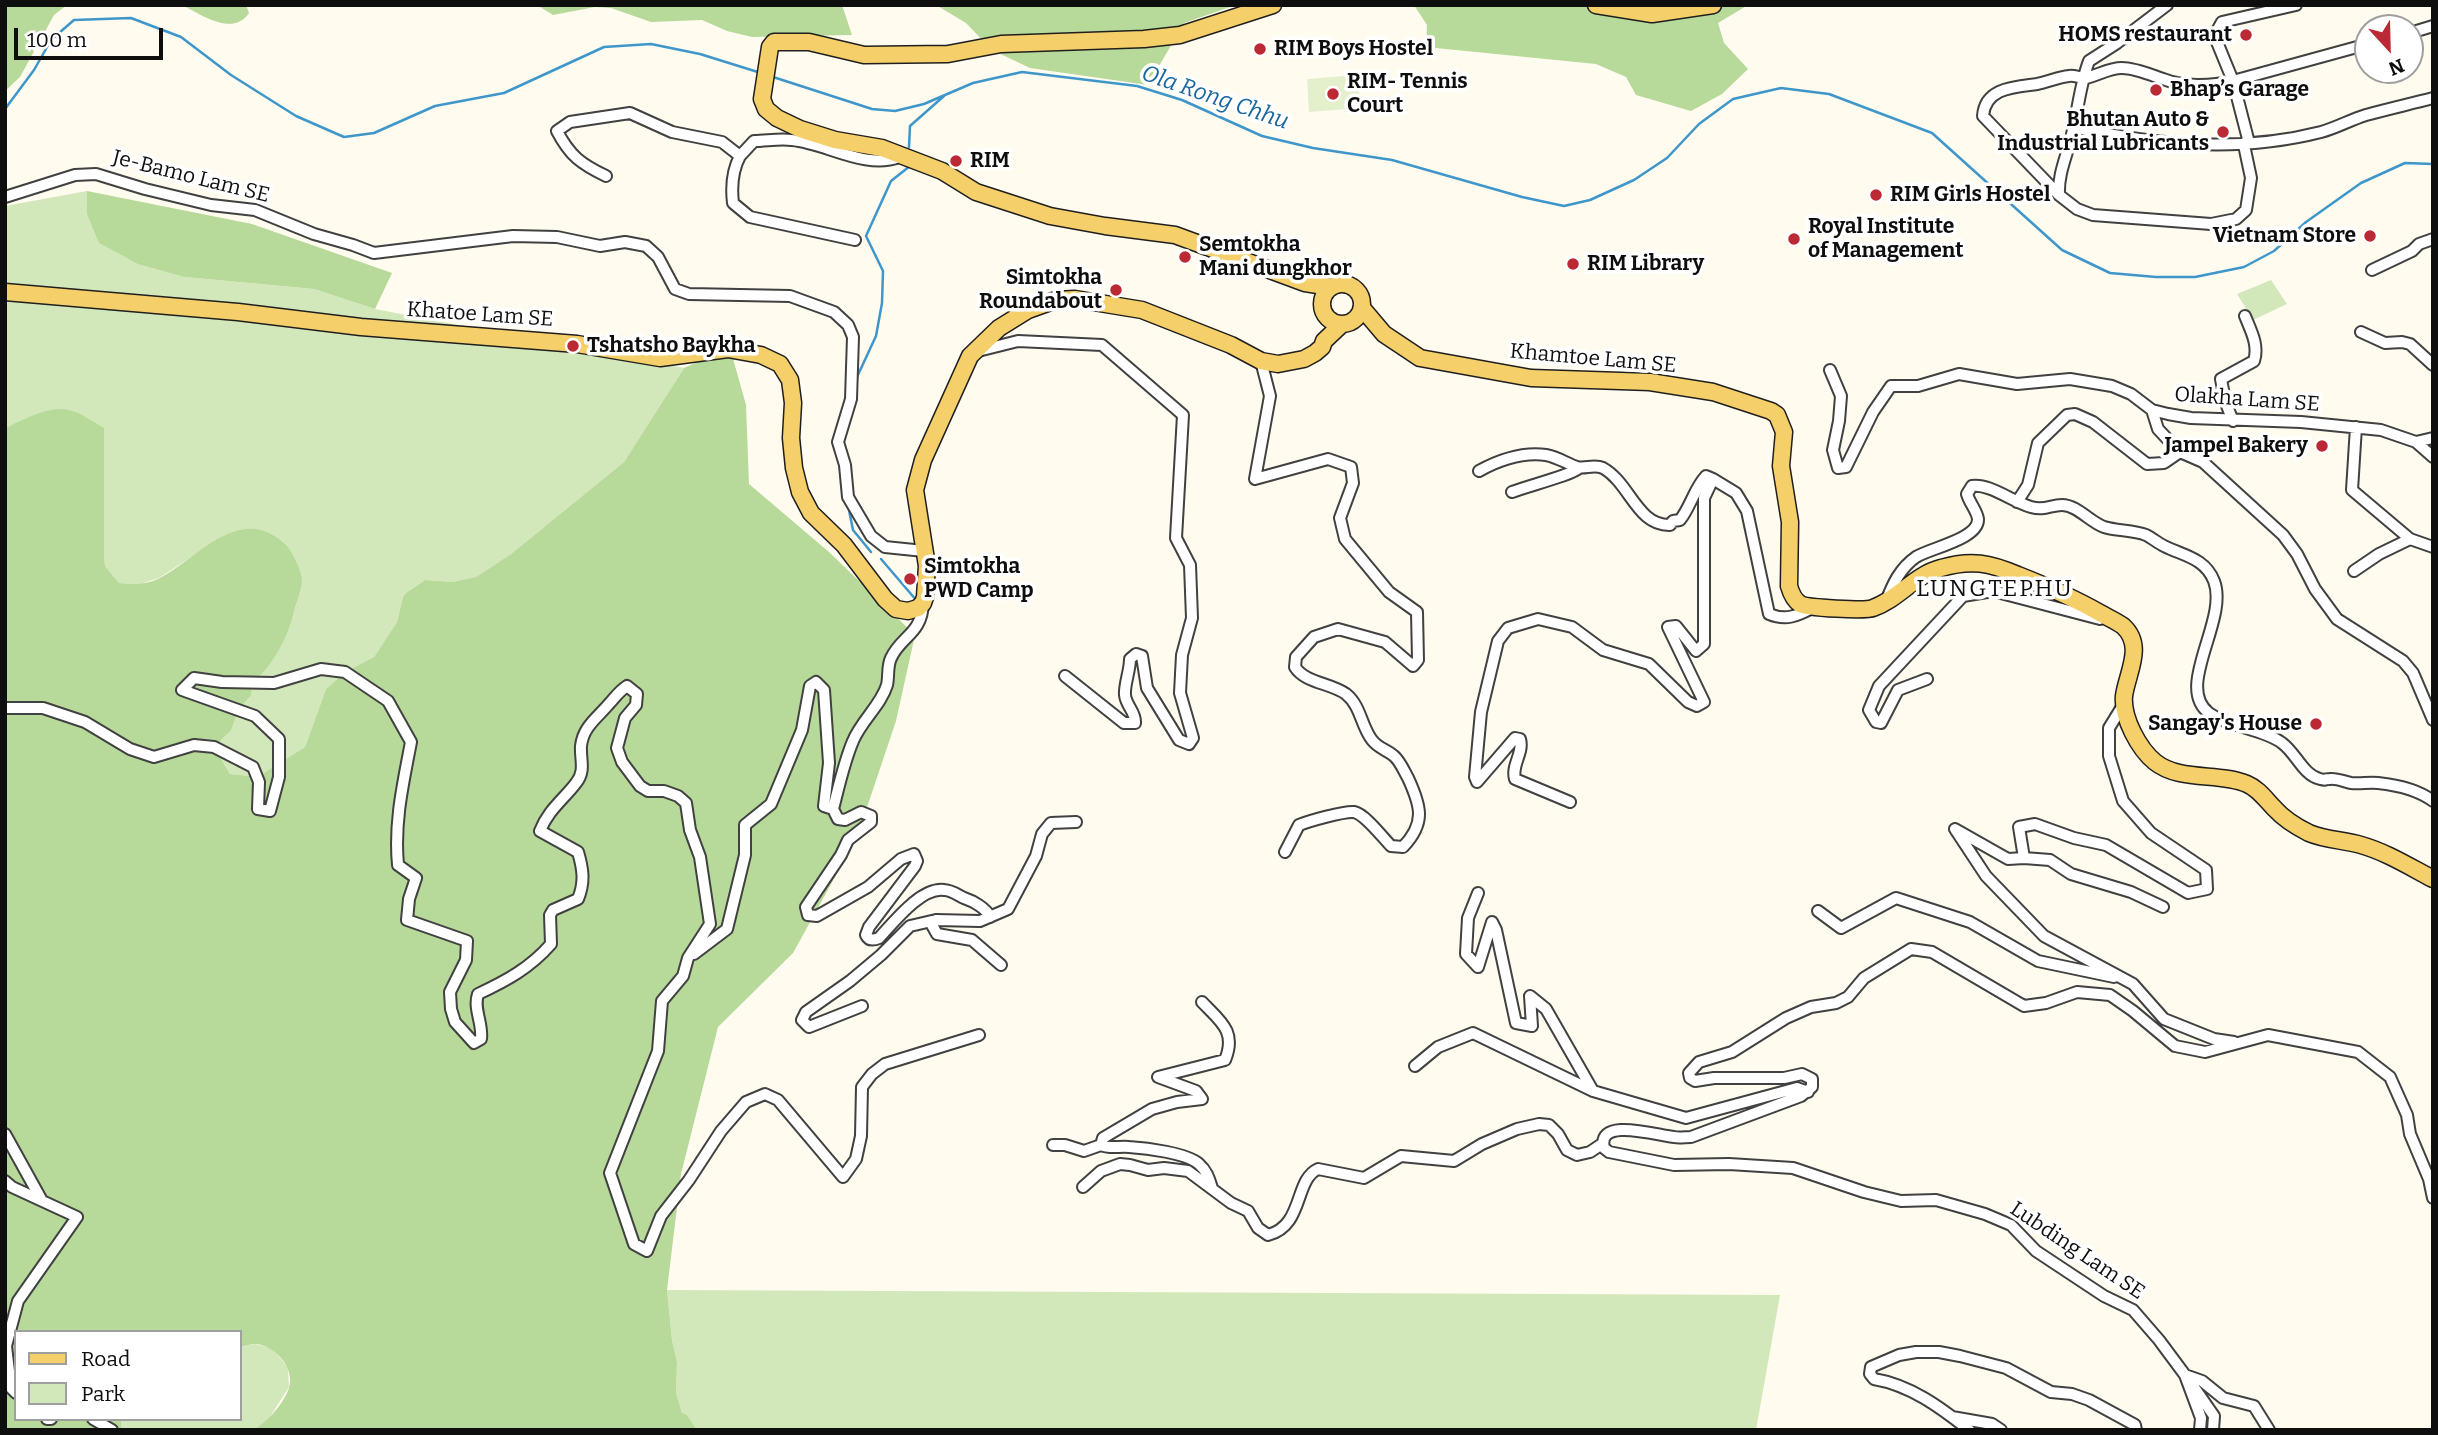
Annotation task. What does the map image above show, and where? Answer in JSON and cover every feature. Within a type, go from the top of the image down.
[{"type":"main road","points":[[1273,5],[1180,35],[1144,39],[1001,44],[948,54],[864,55],[809,42],[774,42],[770,47],[762,99],[766,109],[777,118],[800,129],[835,140],[883,148],[942,171],[976,192],[1050,216],[1175,235],[1326,293]]},
{"type":"main road","points":[[1596,5],[1651,14],[1713,5]]},
{"type":"main road","points":[[1324,341],[1353,317],[1361,298],[1356,289],[1341,283],[1326,293],[1323,312],[1334,323],[1353,317]]},
{"type":"main road","name":"Khatoe Lam SE","points":[[5,292],[199,308],[361,327],[577,344],[660,358],[729,349],[761,355],[780,364],[790,380],[794,468],[800,492],[811,513],[844,545],[896,609],[908,611],[923,603]]},
{"type":"main road","points":[[923,603],[927,580],[915,491],[923,460],[970,356],[999,328],[1028,310],[1056,300],[1075,299],[1142,310],[1231,345],[1261,361],[1278,364],[1304,359],[1322,347],[1326,317]]},
{"type":"main road","name":"Khamtoe Lam SE","points":[[1353,317],[1377,325],[1384,334],[1418,357],[1451,365],[1531,377],[1650,382],[1713,392],[1772,411],[1777,415],[1784,432],[1781,466],[1790,522],[1789,586],[1791,593],[1801,604],[1814,607]]},
{"type":"main road","points":[[1814,607],[1850,607],[1862,611],[1872,609],[1898,595],[1912,582],[1932,570],[1956,564],[1986,563],[2070,597],[2124,627],[2132,639],[2135,651],[2125,702],[2127,716],[2140,745],[2161,766],[2246,784],[2259,792],[2290,822],[2311,834],[2379,852],[2433,879]]},
{"type":"street","points":[[2059,195],[2059,179],[2073,127],[2078,94],[2091,58],[2117,43],[2166,5]]},
{"type":"street","points":[[2296,5],[2222,22],[2217,31],[2217,42],[2233,81],[2248,139],[2244,145],[2251,178],[2246,210],[2236,219],[2211,224],[2093,215],[2077,209],[2059,195],[1983,116],[1990,96],[2011,86],[2071,75],[2085,78],[2102,71],[2123,68],[2165,80],[2218,85],[2233,81],[2354,48]]},
{"type":"street","points":[[2073,127],[2116,136],[2195,145],[2244,145],[2321,132],[2366,115],[2433,98]]},
{"type":"street","points":[[606,176],[584,166],[567,149],[557,131],[570,122],[629,113],[673,132],[722,142],[740,156]]},
{"type":"street","points":[[855,240],[750,217],[733,203],[734,167],[740,156],[754,141],[793,140],[866,159],[894,159],[902,156]]},
{"type":"street","name":"Je-Bamo Lam SE","points":[[5,197],[75,175],[96,174],[198,202],[255,210],[314,234],[374,253],[513,236],[557,237],[600,246],[625,242],[646,246],[658,257],[676,289],[689,294],[790,296],[834,312],[848,325],[853,337],[851,399],[838,442],[845,465],[848,497],[871,536],[885,547],[924,551]]},
{"type":"street","points":[[2372,270],[2433,239]]},
{"type":"street","points":[[2234,421],[2225,401],[2221,379],[2254,361],[2254,338],[2245,317]]},
{"type":"street","points":[[2361,332],[2385,343],[2410,344],[2433,365]]},
{"type":"street","points":[[970,356],[981,349],[1018,341],[1102,345],[1183,415],[1176,538],[1190,565],[1192,618],[1182,655],[1180,693],[1193,738],[1189,744],[1180,740],[1147,688],[1142,656],[1136,654],[1130,659],[1125,695],[1135,716],[1135,723],[1124,723],[1065,676]]},
{"type":"street","points":[[1261,361],[1270,396],[1255,479],[1328,459],[1350,467],[1353,484],[1340,518],[1345,540],[1389,592],[1418,612],[1419,660],[1413,666],[1385,642],[1338,629],[1314,638],[1296,657],[1295,667],[1299,674],[1346,694],[1356,704],[1371,738],[1380,749],[1392,754],[1399,762],[1419,806],[1420,820],[1413,836],[1403,847],[1391,846],[1365,818],[1352,812],[1299,825],[1285,852]]},
{"type":"street","name":"Olakha Lam SE","points":[[1830,370],[1841,396],[1833,450],[1838,467],[1846,467],[1873,412],[1891,386],[1919,386],[1959,374],[2018,384],[2070,379],[2112,386],[2131,394],[2152,410],[2191,418],[2301,422],[2381,430],[2416,442]]},
{"type":"street","points":[[2152,410],[2158,429],[2180,452],[2203,462],[2283,535],[2297,554],[2315,589],[2337,619],[2403,661],[2413,673],[2433,720]]},
{"type":"street","points":[[2017,502],[2028,485],[2038,443],[2067,415],[2075,414],[2093,422],[2147,464],[2164,463],[2180,452]]},
{"type":"street","points":[[2356,428],[2352,490],[2410,539],[2433,547]]},
{"type":"street","points":[[2416,442],[2433,438]]},
{"type":"street","points":[[2416,442],[2433,457]]},
{"type":"street","points":[[1479,471],[1495,462],[1526,454],[1546,455],[1579,468],[1594,466],[1604,469],[1623,485],[1649,520],[1660,525],[1670,525],[1673,521],[1680,520],[1690,508],[1699,483],[1706,476],[1736,493],[1747,511],[1769,614],[1783,620],[1814,607]]},
{"type":"street","points":[[1512,492],[1574,473],[1579,468]]},
{"type":"street","points":[[1570,802],[1515,779],[1513,771],[1522,745],[1520,739],[1514,738],[1478,782],[1475,777],[1481,712],[1498,641],[1508,628],[1538,619],[1573,627],[1603,650],[1649,664],[1688,702],[1697,706],[1704,702],[1668,627],[1676,626],[1696,651],[1704,644],[1704,498],[1713,479]]},
{"type":"street","points":[[1886,602],[1895,580],[1915,557],[1966,536],[1975,528],[1978,516],[1967,496],[1969,488],[1979,485],[2034,508],[2049,509],[2061,505],[2074,508],[2089,520],[2104,527],[2147,536],[2163,546],[2201,561],[2215,582],[2213,627],[2198,670],[2197,683],[2199,699],[2206,711],[2282,742],[2312,776],[2323,780],[2331,778],[2413,789],[2433,801]]},
{"type":"street","points":[[2354,571],[2379,554],[2410,539]]},
{"type":"street","points":[[1927,679],[1898,690],[1886,716],[1881,723],[1876,722],[1869,710],[1879,686],[1963,596],[1993,591],[2116,622]]},
{"type":"street","points":[[832,809],[853,740],[883,694],[889,662],[894,652],[914,632],[923,612],[923,603]]},
{"type":"street","points":[[5,708],[43,708],[85,722],[130,749],[154,757],[194,745],[214,747],[253,767],[259,782],[258,809],[270,811],[279,777],[279,739],[256,716],[182,690],[194,678],[222,682],[274,683],[321,669],[345,672],[388,701],[411,742],[397,815],[396,839],[398,865],[416,878],[409,899],[407,920],[460,936],[467,941],[466,960],[450,992],[451,1009],[455,1022],[474,1043],[481,1039],[482,1031],[475,1002],[478,994],[510,979],[542,954],[551,944],[550,915],[553,910],[578,899],[583,888],[578,852],[540,831],[554,807],[583,771],[581,745],[589,724],[609,705],[615,694],[627,686],[637,694],[636,705],[625,718],[617,748],[622,762],[640,786],[648,791],[664,791],[678,796],[685,803],[690,830],[700,858],[710,924],[688,958],[683,976],[662,1001],[658,1051],[610,1173],[634,1244],[647,1251],[661,1216],[689,1180],[721,1131],[746,1102],[765,1094],[778,1100],[844,1177],[856,1160],[861,1136],[862,1087],[872,1074],[885,1064],[979,1035]]},
{"type":"street","points":[[688,958],[727,929],[745,856],[745,825],[771,804],[802,730],[810,686],[816,682],[824,690],[828,763],[824,806],[832,809],[838,819],[845,820],[861,812],[871,816],[871,822],[848,840],[806,907],[808,915],[817,916],[868,887],[901,859],[914,853],[917,861],[915,866],[869,928],[867,938],[871,940],[879,937],[922,895],[932,891],[946,890],[970,900],[990,917]]},
{"type":"street","points":[[2024,858],[2019,827],[2035,824],[2074,838],[2106,845],[2188,893],[2207,889],[2206,870],[2151,833],[2123,801],[2109,756],[2109,728],[2125,702]]},
{"type":"street","points":[[862,1006],[809,1027],[802,1020],[806,1012],[850,981],[910,926],[936,920],[980,921],[1008,909],[1036,856],[1042,834],[1051,822],[1076,822]]},
{"type":"street","points":[[2117,977],[2109,969],[2044,936],[1986,876],[1955,830],[2008,859],[2050,860],[2071,874],[2131,892],[2163,907]]},
{"type":"street","points":[[1478,893],[1468,918],[1466,954],[1478,967],[1492,922],[1516,1023],[1532,1026],[1530,996],[1546,1009],[1593,1091]]},
{"type":"street","points":[[1818,911],[1841,928],[1896,898],[1970,922],[2038,961],[2117,977],[2133,984],[2164,1019],[2214,1039],[2236,1043]]},
{"type":"street","points":[[936,920],[932,925],[937,934],[972,940],[1001,965]]},
{"type":"street","points":[[1083,1187],[1101,1171],[1120,1164],[1148,1170],[1164,1168],[1188,1171],[1231,1203],[1248,1211],[1258,1228],[1268,1235],[1275,1233],[1291,1219],[1309,1175],[1318,1169],[1364,1178],[1401,1156],[1454,1161],[1482,1144],[1517,1129],[1539,1124],[1549,1125],[1567,1150],[1577,1156],[1590,1152],[1602,1144],[1607,1134],[1618,1129],[1676,1138],[1691,1137],[1801,1096],[1812,1087],[1812,1079],[1802,1074],[1784,1078],[1714,1078],[1695,1081],[1690,1078],[1689,1073],[1699,1062],[1732,1052],[1786,1018],[1811,1007],[1836,1003],[1848,997],[1864,978],[1911,949],[1941,956],[2024,1006],[2046,1003],[2077,992],[2110,995],[2133,1010],[2175,1046],[2205,1052],[2268,1035],[2358,1052],[2390,1077],[2407,1115],[2410,1134],[2433,1198]]},
{"type":"street","points":[[1101,1145],[1103,1138],[1152,1109],[1202,1099],[1196,1091],[1158,1077],[1225,1060],[1230,1047],[1227,1029],[1202,1002]]},
{"type":"street","points":[[1415,1066],[1438,1047],[1473,1033],[1593,1091],[1686,1118],[1797,1088],[1808,1091]]},
{"type":"street","points":[[5,1134],[41,1199]]},
{"type":"street","name":"Lubding Lam SE","points":[[1602,1144],[1609,1152],[1674,1165],[1729,1164],[1793,1168],[1864,1192],[1901,1200],[1936,1200],[1985,1214],[2011,1225],[2036,1251],[2104,1296],[2133,1310],[2185,1375],[2201,1418],[2200,1430]]},
{"type":"street","points":[[1053,1145],[1065,1145],[1084,1151],[1101,1145],[1131,1147],[1188,1157],[1199,1163],[1208,1174],[1212,1188]]},
{"type":"street","points":[[5,1181],[12,1187],[77,1217],[18,1301],[6,1346],[11,1388],[14,1390]]},
{"type":"street","points":[[1969,1430],[1914,1392],[1891,1382],[1874,1379],[1870,1374],[1871,1367],[1899,1355],[1916,1352],[1960,1356],[2006,1368],[2051,1392],[2071,1394],[2089,1400],[2135,1426],[2136,1430]]},
{"type":"street","points":[[2185,1375],[2199,1391],[2214,1416],[2213,1430]]},
{"type":"street","points":[[2185,1375],[2202,1381],[2223,1398],[2253,1406],[2269,1430]]},
{"type":"street","points":[[1952,1417],[1992,1424],[2001,1430]]},
{"type":"street","points":[[96,1421],[112,1430]]},
{"type":"green space","points":[[5,5],[67,5],[54,15],[20,77],[5,91]]},
{"type":"green space","points":[[182,5],[246,5],[249,13],[242,20],[226,24]]},
{"type":"green space","points":[[537,5],[842,5],[852,35],[752,37],[727,31],[702,20],[651,22],[611,8],[595,7],[553,15]]},
{"type":"green space","points":[[936,5],[1236,5],[1184,23],[1148,85],[1030,68],[992,50],[966,23]]},
{"type":"green space","points":[[1414,5],[1748,5],[1718,23],[1724,43],[1748,69],[1722,94],[1691,111],[1636,95],[1626,77],[1596,64],[1426,47],[1427,25]]},
{"type":"green space","name":"RIM- Tennis Court","points":[[1358,75],[1360,108],[1309,112],[1307,79]]},
{"type":"green space","points":[[87,191],[87,214],[185,277],[314,289],[375,309],[684,368],[624,462],[511,554],[476,577],[452,582],[425,580],[406,593],[397,622],[374,657],[345,672],[326,689],[305,747],[265,772],[259,782],[251,776],[230,774],[214,747],[225,535],[159,578],[140,584],[119,583],[105,566],[104,428],[44,412],[5,428],[5,206]]},
{"type":"green space","points":[[87,191],[252,224],[392,273],[375,309],[314,289],[185,277],[138,264],[99,243],[87,214]]},
{"type":"green space","points":[[2271,280],[2287,304],[2253,320],[2237,294]]},
{"type":"green space","points":[[730,348],[746,405],[749,484],[829,552],[915,635],[896,721],[857,837],[793,953],[718,1027],[681,1174],[667,1290],[677,1362],[676,1393],[682,1413],[687,1415],[697,1430],[253,1430],[279,1406],[289,1388],[290,1380],[282,1359],[270,1349],[256,1344],[242,1347],[242,1330],[14,1330],[14,1421],[121,1421],[121,1430],[5,1430],[5,428],[36,414],[61,409],[78,413],[104,428],[105,566],[119,583],[155,580],[221,537],[237,531],[253,529],[269,533],[286,545],[302,579],[290,624],[272,661],[252,683],[251,695],[238,710],[231,730],[214,747],[230,774],[251,776],[259,782],[265,772],[305,747],[326,689],[345,672],[374,657],[397,622],[406,593],[425,580],[452,582],[476,577],[511,554],[624,462],[684,368]]},
{"type":"green space","points":[[667,1290],[1780,1295],[1756,1430],[697,1430],[687,1415],[682,1413],[676,1393],[677,1362]]},
{"type":"green space","points":[[255,1344],[274,1349],[288,1368],[289,1387],[266,1423],[253,1430],[121,1430],[121,1421],[242,1421],[242,1347]]},
{"type":"waterway","name":"Ola Rong Chhu","points":[[5,109],[34,70],[51,40],[74,20],[131,18],[181,37],[231,75],[296,116],[344,137],[374,133],[435,106],[504,93],[604,47],[651,44],[700,54],[761,73]]},
{"type":"waterway","name":"Ola Rong Chhu","points":[[770,76],[872,109],[895,111],[924,104],[973,83],[1022,72],[1137,86],[1182,100],[1262,136],[1313,148],[1392,160],[1522,197],[1564,206],[1590,200],[1634,180],[1667,158],[1699,124],[1733,99],[1781,88],[1829,94],[1932,133],[2062,250],[2110,273],[2156,277],[2195,277],[2244,267],[2274,251],[2306,222],[2361,183],[2405,163],[2433,164]]},
{"type":"waterway","points":[[909,147],[910,126],[944,96]]},
{"type":"waterway","points":[[857,377],[876,336],[882,303],[883,271],[866,236],[891,181],[910,166]]},
{"type":"waterway","points":[[849,510],[853,530],[871,552]]},
{"type":"waterway","points":[[881,559],[917,601]]},
{"type":"place","name":"HOMS restaurant","points":[[2246,35]]},
{"type":"place","name":"RIM Boys Hostel","points":[[1260,49]]},
{"type":"place","name":"Bhap’s Garage","points":[[2156,90]]},
{"type":"place","name":"RIM- Tennis Court","points":[[1333,94]]},
{"type":"place","name":"Bhutan Auto & Industrial Lubricants","points":[[2223,132]]},
{"type":"place","name":"RIM","points":[[956,161]]},
{"type":"place","name":"RIM Girls Hostel","points":[[1876,195]]},
{"type":"place","name":"Vietnam Store","points":[[2370,236]]},
{"type":"place","name":"Royal Institute of Management","points":[[1794,239]]},
{"type":"place","name":"Semtokha Mani dungkhor","points":[[1185,257]]},
{"type":"place","name":"RIM Library","points":[[1573,264]]},
{"type":"place","name":"Simtokha Roundabout","points":[[1116,290]]},
{"type":"place","name":"Tshatsho Baykha","points":[[573,346]]},
{"type":"place","name":"Jampel Bakery","points":[[2322,446]]},
{"type":"place","name":"Simtokha PWD Camp","points":[[910,579]]},
{"type":"place","name":"Sangay's House","points":[[2316,724]]},
{"type":"district","name":"LUNGTEPHU","points":[[1995,590]]}]
